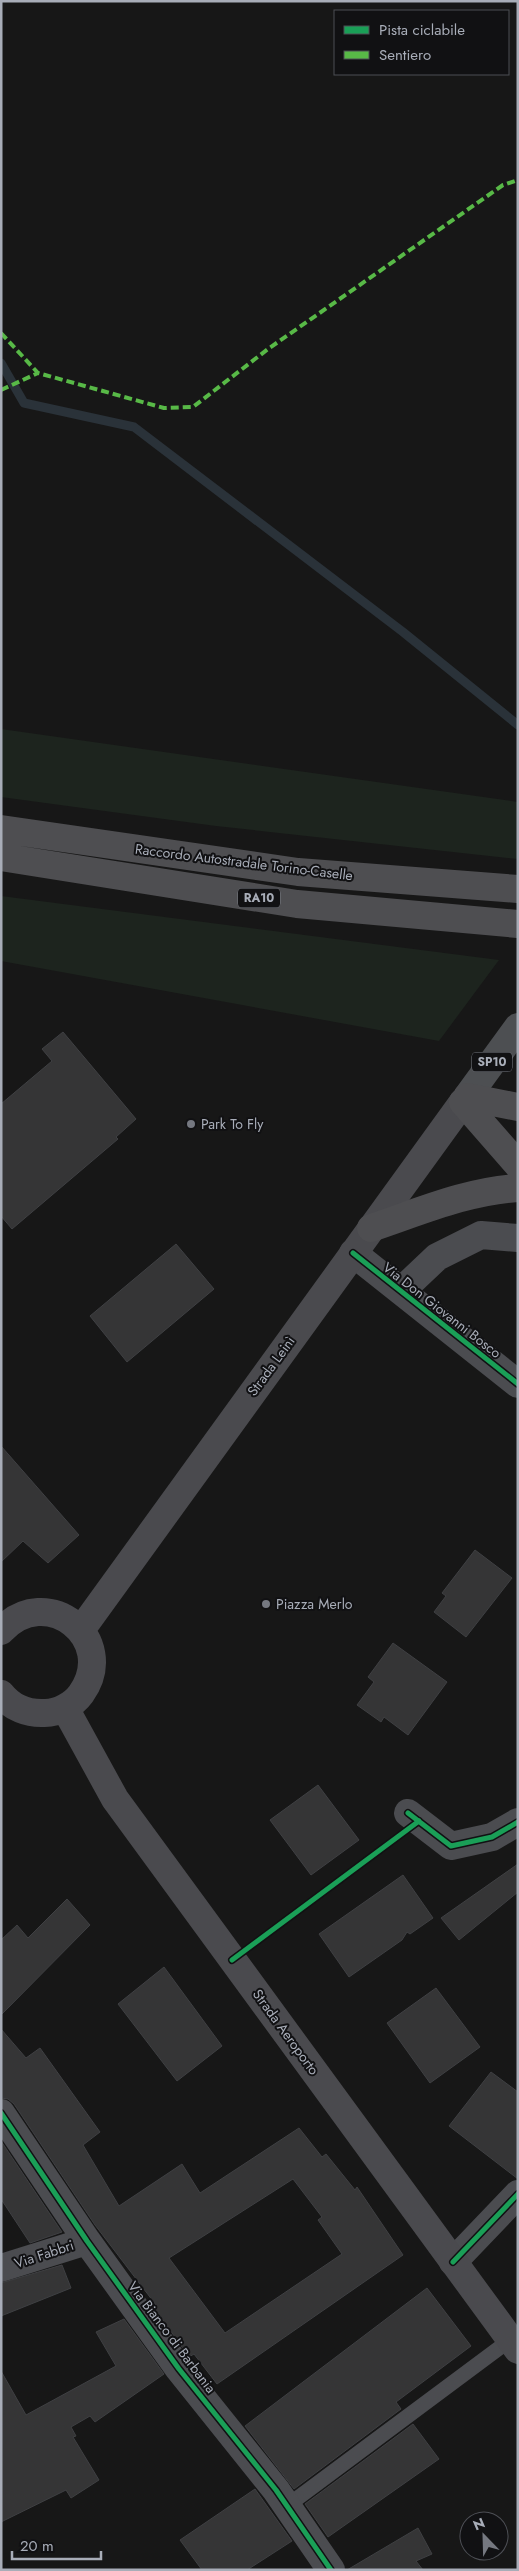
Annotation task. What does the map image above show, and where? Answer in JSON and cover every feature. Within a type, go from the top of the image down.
[{"type":"highway","name":"Raccordo Autostradale Torino-Caselle","points":[[1,830],[298,872],[518,889]]},
{"type":"highway","name":"RA10","points":[[1,857],[297,904],[518,924]]},
{"type":"highway","points":[[465,1100],[518,1107]]},
{"type":"highway","points":[[465,1100],[518,1165]]},
{"type":"highway","points":[[371,1228],[453,1200],[494,1189],[518,1188]]},
{"type":"main road","name":"Strada Leinì","points":[[81,1630],[518,1027]]},
{"type":"main road","points":[[1,1632],[9,1623],[22,1615],[38,1612],[54,1613],[69,1620],[81,1630],[88,1643],[92,1658],[91,1673],[86,1687],[77,1699],[65,1708],[50,1713],[34,1714],[19,1709],[3,1700]]},
{"type":"main road","name":"Strada Aeroporto","points":[[65,1708],[115,1799],[514,2345]]},
{"type":"street","points":[[401,1291],[437,1257],[481,1235],[518,1238]]},
{"type":"street","name":"Via Don Giovanni Bosco","points":[[353,1253],[518,1384]]},
{"type":"street","points":[[408,1813],[451,1846],[492,1837],[518,1822]]},
{"type":"street","name":"Via Bianco di Barbania","points":[[1,2113],[87,2241],[179,2369],[238,2439],[331,2570]]},
{"type":"street","points":[[453,2262],[518,2194]]},
{"type":"street","name":"Via Fabbri","points":[[1,2268],[87,2241]]},
{"type":"lane","points":[[287,2506],[514,2345]]},
{"type":"shaded area","points":[[1,729],[518,802],[518,859],[216,826],[1,797]]},
{"type":"shaded area","points":[[1,896],[499,960],[439,1041],[1,961]]},
{"type":"building","points":[[63,1032],[136,1119],[116,1137],[118,1139],[12,1229],[1,1216],[1,1104],[52,1061],[42,1049]]},
{"type":"building","points":[[176,1244],[214,1289],[127,1362],[90,1316]]},
{"type":"building","points":[[1,1446],[79,1535],[48,1563],[23,1541],[1,1562]]},
{"type":"building","points":[[475,1550],[512,1578],[466,1637],[434,1612],[446,1596],[442,1593]]},
{"type":"building","points":[[393,1643],[447,1682],[408,1735],[384,1717],[381,1722],[357,1705],[374,1682],[368,1677]]},
{"type":"building","points":[[318,1785],[359,1840],[311,1875],[270,1820]]},
{"type":"building","points":[[518,1864],[518,1892],[459,1940],[441,1918]]},
{"type":"building","points":[[403,1875],[433,1918],[410,1934],[407,1932],[402,1940],[349,1977],[319,1934]]},
{"type":"building","points":[[67,1899],[90,1925],[1,2015],[1,1940],[17,1925],[28,1938]]},
{"type":"building","points":[[164,1967],[222,2046],[177,2081],[118,2004]]},
{"type":"building","points":[[436,1988],[480,2047],[430,2083],[387,2023]]},
{"type":"building","points":[[1,2029],[26,2058],[40,2048],[100,2132],[83,2145],[119,2206],[182,2164],[200,2193],[299,2128],[322,2157],[326,2154],[355,2190],[357,2187],[403,2255],[217,2384],[194,2354],[189,2357],[153,2306],[156,2305],[95,2225],[14,2104],[8,2099],[1,2098]],"holes":[[[293,2179],[322,2217],[318,2220],[342,2254],[225,2333],[169,2258]]]},
{"type":"building","points":[[491,2072],[518,2092],[518,2179],[449,2126]]},
{"type":"building","points":[[1,2141],[62,2232],[30,2243],[1,2199]]},
{"type":"building","points":[[62,2265],[71,2288],[1,2316],[1,2283]]},
{"type":"building","points":[[427,2288],[471,2346],[396,2402],[401,2409],[294,2489],[245,2426]]},
{"type":"building","points":[[124,2319],[164,2374],[95,2422],[90,2416],[71,2427],[76,2436],[73,2437],[99,2480],[71,2498],[66,2490],[1,2522],[1,2371],[26,2415],[116,2366],[96,2332]]},
{"type":"building","points":[[413,2424],[439,2459],[328,2537],[305,2504]]},
{"type":"building","points":[[255,2489],[292,2541],[247,2570],[202,2570],[180,2540]]},
{"type":"building","points":[[418,2528],[432,2554],[416,2561],[423,2570],[347,2570]]},
{"type":"waterway","points":[[1,363],[24,403],[134,427],[403,632],[518,725]]},
{"type":"marked path","points":[[1,333],[38,373],[164,408],[193,407],[268,349],[503,185],[518,180]]},
{"type":"marked path","points":[[1,390],[38,373]]},
{"type":"cycle path","points":[[353,1253],[518,1384]]},
{"type":"cycle path","points":[[408,1813],[451,1846],[492,1837],[518,1822]]},
{"type":"cycle path","points":[[232,1960],[419,1821]]},
{"type":"cycle path","points":[[1,2113],[87,2241],[179,2369],[276,2490],[331,2570]]},
{"type":"cycle path","points":[[453,2262],[518,2194]]},
{"type":"place","name":"Park To Fly","points":[[191,1124]]},
{"type":"place","name":"Piazza Merlo","points":[[266,1604]]}]
